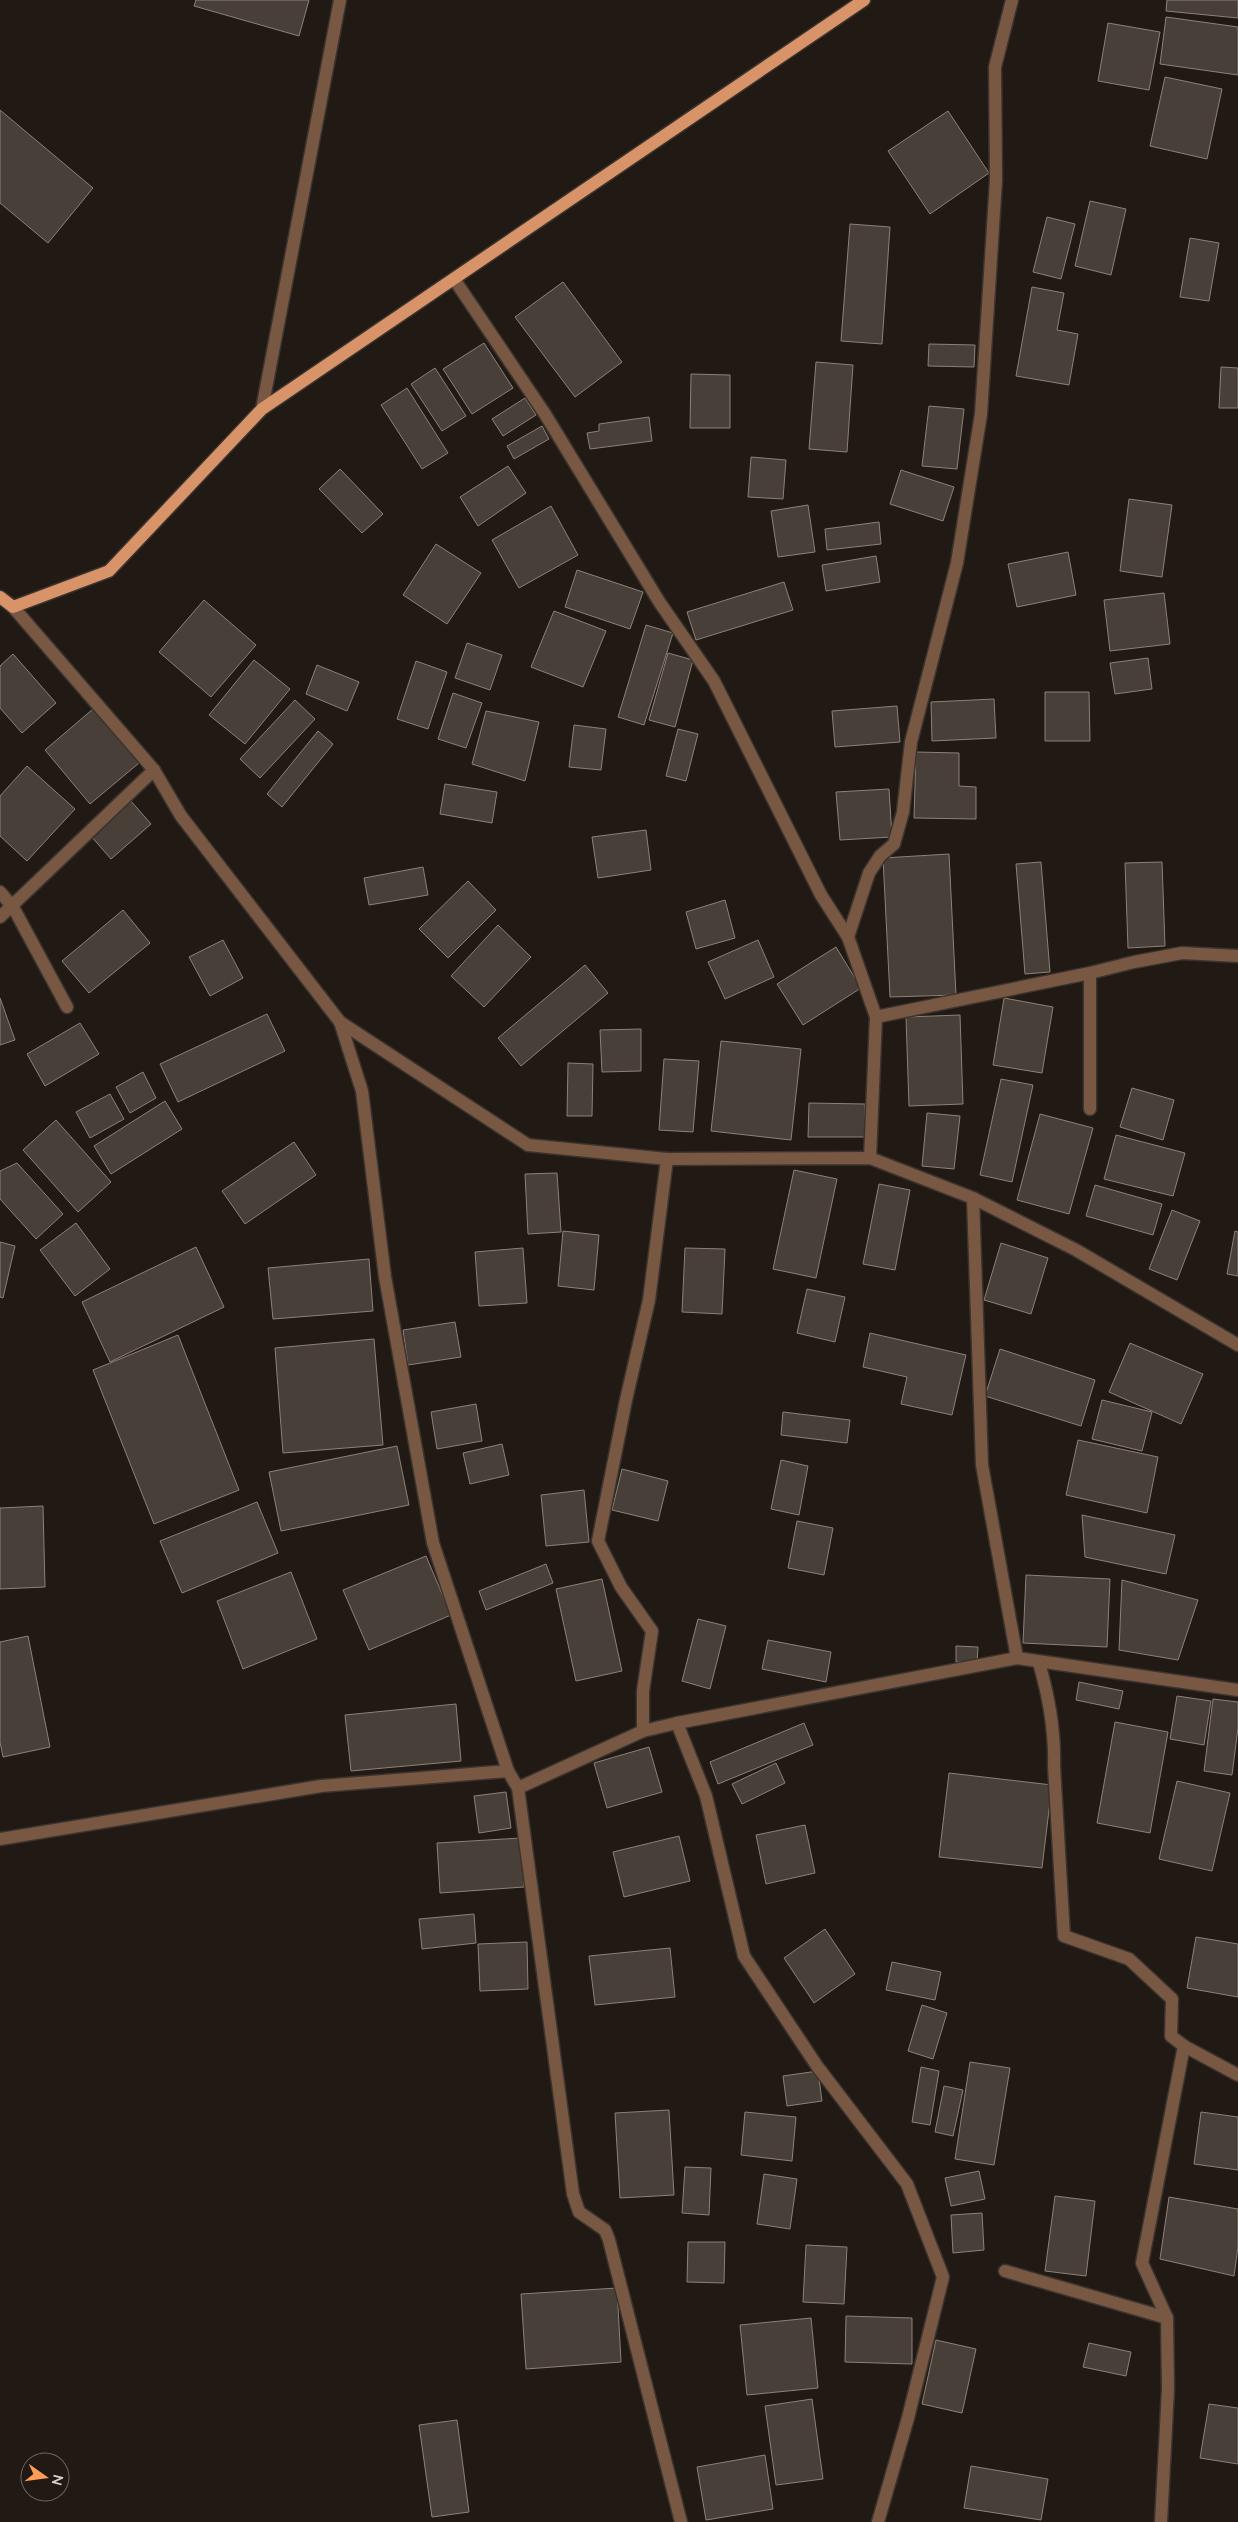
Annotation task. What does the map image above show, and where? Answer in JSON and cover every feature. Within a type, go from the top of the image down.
[{"type":"main road","points":[[0,597],[13,607],[109,571],[262,409],[864,0]]},
{"type":"street","points":[[262,409],[340,0]]},
{"type":"street","points":[[848,937],[869,873],[880,856],[894,844],[903,812],[911,742],[957,563],[981,414],[996,180],[995,67],[1012,0]]},
{"type":"street","points":[[454,279],[545,414],[660,603],[714,681],[821,895],[848,937],[876,1017],[870,1158]]},
{"type":"street","points":[[13,607],[154,770],[182,816],[340,1022],[528,1146],[667,1159],[870,1158],[973,1198],[1076,1250],[1238,1345]]},
{"type":"street","points":[[0,918],[154,770]]},
{"type":"street","points":[[0,892],[13,907],[67,1007]]},
{"type":"street","points":[[876,1017],[1182,953],[1238,956]]},
{"type":"street","points":[[1090,973],[1090,1108]]},
{"type":"street","points":[[340,1022],[362,1091],[385,1277],[433,1543],[508,1771],[518,1788],[572,2194],[579,2212],[605,2230],[609,2240],[682,2522]]},
{"type":"street","points":[[643,1731],[643,1691],[652,1631],[621,1587],[598,1541],[649,1300],[667,1159]]},
{"type":"street","points":[[973,1198],[982,1465],[1017,1658]]},
{"type":"street","points":[[518,1788],[643,1731],[1017,1658],[1039,1663],[1238,1690]]},
{"type":"street","points":[[1039,1663],[1050,1702],[1055,1742],[1054,1766],[1064,1936],[1129,1959],[1172,1999],[1171,2036],[1184,2046],[1238,2075]]},
{"type":"street","points":[[677,1723],[706,1796],[744,1956],[817,2066],[906,2184],[943,2277],[908,2418],[878,2522]]},
{"type":"street","points":[[0,1839],[321,1786],[508,1771]]},
{"type":"street","points":[[1161,2522],[1168,2389],[1167,2318],[1142,2264],[1184,2046]]},
{"type":"street","points":[[1005,2271],[1167,2318]]},
{"type":"building","points":[[196,0],[309,0],[299,36],[194,6]]},
{"type":"building","points":[[1167,0],[1238,0],[1238,18],[1166,11]]},
{"type":"building","points":[[1166,17],[1238,27],[1238,75],[1160,64]]},
{"type":"building","points":[[1108,23],[1160,32],[1149,90],[1098,81]]},
{"type":"building","points":[[1165,77],[1222,89],[1207,159],[1150,146]]},
{"type":"building","points":[[0,110],[93,188],[48,243],[0,203]]},
{"type":"building","points":[[948,111],[989,173],[930,214],[888,151]]},
{"type":"building","points":[[1090,201],[1126,209],[1111,275],[1075,266]]},
{"type":"building","points":[[1047,217],[1075,224],[1061,279],[1033,272]]},
{"type":"building","points":[[850,224],[890,227],[882,344],[841,341]]},
{"type":"building","points":[[1190,238],[1219,243],[1209,301],[1180,297]]},
{"type":"building","points":[[563,282],[622,362],[575,397],[515,317]]},
{"type":"building","points":[[1032,287],[1064,293],[1057,330],[1078,334],[1069,385],[1016,376]]},
{"type":"building","points":[[484,343],[513,388],[472,414],[443,369]]},
{"type":"building","points":[[929,344],[975,345],[974,367],[928,366]]},
{"type":"building","points":[[816,362],[853,365],[847,452],[809,449]]},
{"type":"building","points":[[1221,367],[1238,368],[1238,408],[1219,408]]},
{"type":"building","points":[[435,368],[466,416],[442,431],[411,384]]},
{"type":"building","points":[[691,374],[730,375],[730,428],[690,428]]},
{"type":"building","points":[[407,388],[448,453],[422,469],[381,405]]},
{"type":"building","points":[[525,398],[536,415],[503,436],[492,419]]},
{"type":"building","points":[[929,406],[964,409],[957,469],[922,466]]},
{"type":"building","points":[[649,417],[652,441],[590,449],[587,433],[599,431],[599,424]]},
{"type":"building","points":[[542,426],[549,439],[514,459],[507,446]]},
{"type":"building","points":[[751,457],[786,460],[783,499],[748,497]]},
{"type":"building","points":[[508,466],[526,493],[478,526],[460,497]]},
{"type":"building","points":[[340,469],[383,514],[362,533],[319,489]]},
{"type":"building","points":[[901,470],[954,487],[943,521],[890,504]]},
{"type":"building","points":[[1129,499],[1172,505],[1162,577],[1120,571]]},
{"type":"building","points":[[808,505],[815,552],[778,557],[771,511]]},
{"type":"building","points":[[551,506],[578,555],[519,588],[492,540]]},
{"type":"building","points":[[879,522],[881,544],[827,550],[825,529]]},
{"type":"building","points":[[436,544],[481,573],[447,624],[403,595]]},
{"type":"building","points":[[1068,552],[1076,595],[1017,607],[1008,564]]},
{"type":"building","points":[[876,556],[880,582],[826,591],[822,565]]},
{"type":"building","points":[[577,570],[643,592],[630,629],[565,607]]},
{"type":"building","points":[[784,582],[793,610],[696,640],[687,612]]},
{"type":"building","points":[[1164,593],[1170,644],[1110,651],[1104,600]]},
{"type":"building","points":[[204,600],[256,645],[211,697],[159,652]]},
{"type":"building","points":[[554,611],[606,631],[583,687],[531,667]]},
{"type":"building","points":[[646,625],[673,633],[644,725],[618,717]]},
{"type":"building","points":[[467,643],[502,655],[490,690],[455,678]]},
{"type":"building","points":[[668,653],[693,660],[675,727],[649,720]]},
{"type":"building","points":[[13,654],[56,703],[22,733],[0,708],[0,666]]},
{"type":"building","points":[[1148,658],[1152,689],[1115,694],[1110,663]]},
{"type":"building","points":[[254,660],[290,689],[245,744],[209,715]]},
{"type":"building","points":[[416,661],[447,672],[428,729],[397,719]]},
{"type":"building","points":[[317,665],[359,682],[347,711],[306,694]]},
{"type":"building","points":[[1045,692],[1089,692],[1090,741],[1045,741]]},
{"type":"building","points":[[453,693],[482,703],[466,748],[438,739]]},
{"type":"building","points":[[994,699],[996,738],[932,741],[931,702]]},
{"type":"building","points":[[295,700],[315,719],[260,778],[240,759]]},
{"type":"building","points":[[897,706],[900,742],[835,747],[832,711]]},
{"type":"building","points":[[93,709],[139,763],[90,804],[45,750]]},
{"type":"building","points":[[486,711],[539,722],[525,781],[472,764]]},
{"type":"building","points":[[574,725],[606,729],[601,770],[569,767]]},
{"type":"building","points":[[678,729],[698,734],[686,781],[666,776]]},
{"type":"building","points":[[318,731],[333,744],[282,807],[267,794]]},
{"type":"building","points":[[916,752],[959,753],[959,786],[976,787],[976,819],[914,818]]},
{"type":"building","points":[[27,766],[75,809],[27,861],[0,836],[0,796]]},
{"type":"building","points":[[445,784],[497,792],[492,823],[440,814]]},
{"type":"building","points":[[889,789],[892,837],[840,840],[836,792]]},
{"type":"building","points":[[130,800],[151,824],[111,859],[90,835]]},
{"type":"building","points":[[646,830],[651,870],[598,878],[592,837]]},
{"type":"building","points":[[949,854],[956,995],[890,997],[883,858]]},
{"type":"building","points":[[1041,862],[1050,972],[1025,974],[1016,864]]},
{"type":"building","points":[[1162,862],[1165,946],[1128,948],[1125,863]]},
{"type":"building","points":[[423,867],[428,895],[369,905],[364,878]]},
{"type":"building","points":[[468,881],[496,910],[448,958],[419,929]]},
{"type":"building","points":[[725,900],[735,938],[696,949],[686,912]]},
{"type":"building","points":[[123,910],[150,943],[89,993],[62,961]]},
{"type":"building","points":[[498,925],[531,957],[484,1007],[451,976]]},
{"type":"building","points":[[223,940],[243,978],[210,996],[189,957]]},
{"type":"building","points":[[758,940],[774,977],[725,999],[708,962]]},
{"type":"building","points":[[836,947],[861,988],[803,1025],[777,984]]},
{"type":"building","points":[[585,965],[608,993],[521,1066],[498,1038]]},
{"type":"building","points":[[0,998],[15,1040],[0,1045]]},
{"type":"building","points":[[1004,998],[1053,1007],[1042,1073],[993,1065]]},
{"type":"building","points":[[267,1014],[285,1051],[178,1102],[160,1064]]},
{"type":"building","points":[[960,1015],[963,1104],[909,1106],[906,1017]]},
{"type":"building","points":[[80,1023],[99,1054],[45,1086],[27,1054]]},
{"type":"building","points":[[641,1029],[641,1071],[602,1072],[600,1030]]},
{"type":"building","points":[[721,1041],[801,1049],[791,1140],[711,1131]]},
{"type":"building","points":[[664,1059],[699,1061],[693,1132],[659,1130]]},
{"type":"building","points":[[568,1063],[593,1064],[592,1116],[567,1116]]},
{"type":"building","points":[[143,1072],[156,1098],[130,1113],[116,1087]]},
{"type":"building","points":[[1001,1079],[1033,1085],[1012,1182],[980,1175]]},
{"type":"building","points":[[1132,1088],[1174,1100],[1163,1140],[1120,1127]]},
{"type":"building","points":[[110,1094],[124,1119],[90,1138],[76,1112]]},
{"type":"building","points":[[165,1101],[182,1129],[111,1174],[94,1146]]},
{"type":"building","points":[[809,1103],[865,1104],[865,1137],[808,1137]]},
{"type":"building","points":[[927,1113],[960,1116],[954,1169],[922,1166]]},
{"type":"building","points":[[1040,1114],[1093,1128],[1069,1214],[1017,1200]]},
{"type":"building","points":[[56,1120],[111,1182],[78,1212],[23,1150]]},
{"type":"building","points":[[1116,1135],[1185,1153],[1173,1196],[1104,1179]]},
{"type":"building","points":[[294,1142],[316,1175],[245,1224],[222,1191]]},
{"type":"building","points":[[17,1163],[63,1214],[36,1239],[0,1199],[0,1171]]},
{"type":"building","points":[[794,1170],[837,1179],[816,1278],[773,1269]]},
{"type":"building","points":[[557,1173],[561,1232],[528,1234],[525,1174]]},
{"type":"building","points":[[879,1184],[910,1190],[895,1270],[863,1264]]},
{"type":"building","points":[[1095,1185],[1162,1204],[1153,1235],[1086,1216]]},
{"type":"building","points":[[1172,1210],[1200,1221],[1177,1280],[1149,1269]]},
{"type":"building","points":[[76,1223],[110,1269],[75,1296],[40,1250]]},
{"type":"building","points":[[563,1231],[599,1235],[594,1290],[558,1286]]},
{"type":"building","points":[[1235,1231],[1238,1232],[1238,1276],[1227,1274]]},
{"type":"building","points":[[0,1242],[15,1246],[3,1298],[0,1297]]},
{"type":"building","points":[[1001,1243],[1048,1258],[1031,1314],[984,1300]]},
{"type":"building","points":[[196,1247],[224,1307],[110,1362],[82,1302]]},
{"type":"building","points":[[523,1248],[527,1303],[479,1306],[475,1252]]},
{"type":"building","points":[[685,1248],[725,1249],[722,1314],[682,1312]]},
{"type":"building","points":[[369,1259],[373,1311],[273,1319],[268,1268]]},
{"type":"building","points":[[807,1289],[845,1297],[835,1342],[797,1333]]},
{"type":"building","points":[[455,1322],[461,1357],[408,1365],[403,1330]]},
{"type":"building","points":[[870,1333],[966,1355],[952,1415],[901,1404],[907,1377],[863,1367]]},
{"type":"building","points":[[178,1335],[239,1490],[154,1524],[93,1370]]},
{"type":"building","points":[[374,1339],[383,1445],[283,1453],[275,1348]]},
{"type":"building","points":[[1130,1343],[1203,1374],[1181,1424],[1109,1392]]},
{"type":"building","points":[[1000,1349],[1095,1380],[1081,1426],[985,1396]]},
{"type":"building","points":[[1102,1400],[1152,1412],[1142,1451],[1092,1439]]},
{"type":"building","points":[[476,1404],[482,1441],[437,1449],[431,1412]]},
{"type":"building","points":[[783,1412],[850,1420],[847,1443],[781,1435]]},
{"type":"building","points":[[1078,1440],[1158,1457],[1147,1513],[1066,1495]]},
{"type":"building","points":[[502,1444],[509,1475],[470,1484],[463,1453]]},
{"type":"building","points":[[397,1446],[409,1505],[281,1531],[269,1472]]},
{"type":"building","points":[[781,1460],[808,1466],[799,1515],[771,1509]]},
{"type":"building","points":[[622,1469],[668,1481],[658,1521],[612,1510]]},
{"type":"building","points":[[584,1490],[589,1542],[546,1546],[541,1495]]},
{"type":"building","points":[[257,1502],[278,1553],[182,1593],[160,1541]]},
{"type":"building","points":[[43,1506],[45,1587],[0,1589],[0,1508]]},
{"type":"building","points":[[1082,1515],[1175,1535],[1166,1574],[1085,1557]]},
{"type":"building","points":[[797,1521],[833,1528],[824,1575],[788,1568]]},
{"type":"building","points":[[426,1556],[451,1615],[369,1650],[343,1590]]},
{"type":"building","points":[[546,1564],[553,1583],[486,1610],[479,1591]]},
{"type":"building","points":[[291,1572],[317,1639],[243,1669],[217,1601]]},
{"type":"building","points":[[1026,1575],[1110,1579],[1107,1647],[1023,1643]]},
{"type":"building","points":[[602,1579],[622,1671],[576,1681],[556,1589]]},
{"type":"building","points":[[1122,1580],[1198,1600],[1178,1660],[1119,1650]]},
{"type":"building","points":[[698,1619],[726,1626],[710,1689],[682,1681]]},
{"type":"building","points":[[28,1636],[50,1747],[3,1757],[0,1742],[0,1642]]},
{"type":"building","points":[[768,1640],[831,1652],[826,1682],[762,1669]]},
{"type":"building","points":[[956,1646],[978,1647],[977,1663],[956,1662]]},
{"type":"building","points":[[1079,1682],[1123,1691],[1119,1709],[1076,1700]]},
{"type":"building","points":[[1177,1696],[1211,1701],[1204,1745],[1170,1739]]},
{"type":"building","points":[[1213,1699],[1238,1702],[1238,1728],[1232,1775],[1204,1771]]},
{"type":"building","points":[[456,1704],[461,1761],[351,1771],[345,1715]]},
{"type":"building","points":[[1115,1722],[1168,1732],[1150,1833],[1097,1823]]},
{"type":"building","points":[[804,1723],[813,1745],[718,1784],[710,1762]]},
{"type":"building","points":[[649,1747],[662,1792],[607,1808],[594,1763]]},
{"type":"building","points":[[776,1763],[785,1783],[742,1804],[732,1784]]},
{"type":"building","points":[[949,1773],[1052,1785],[1042,1868],[939,1857]]},
{"type":"building","points":[[1177,1781],[1230,1793],[1212,1871],[1159,1859]]},
{"type":"building","points":[[506,1792],[511,1828],[479,1833],[474,1796]]},
{"type":"building","points":[[805,1825],[815,1873],[766,1884],[756,1835]]},
{"type":"building","points":[[679,1836],[690,1881],[624,1897],[613,1852]]},
{"type":"building","points":[[521,1838],[524,1887],[440,1893],[437,1843]]},
{"type":"building","points":[[474,1914],[476,1943],[422,1949],[419,1919]]},
{"type":"building","points":[[825,1929],[855,1974],[814,2003],[784,1958]]},
{"type":"building","points":[[1196,1937],[1238,1944],[1238,1997],[1187,1988]]},
{"type":"building","points":[[527,1942],[528,1989],[480,1991],[478,1944]]},
{"type":"building","points":[[670,1948],[675,1997],[595,2005],[589,1956]]},
{"type":"building","points":[[892,1962],[941,1972],[935,2000],[886,1990]]},
{"type":"building","points":[[922,2005],[947,2013],[933,2059],[908,2051]]},
{"type":"building","points":[[970,2062],[1010,2068],[994,2165],[955,2159]]},
{"type":"building","points":[[921,2067],[939,2071],[930,2125],[912,2122]]},
{"type":"building","points":[[818,2071],[822,2101],[787,2106],[783,2076]]},
{"type":"building","points":[[944,2086],[963,2090],[953,2136],[935,2132]]},
{"type":"building","points":[[669,2110],[674,2195],[620,2198],[615,2113]]},
{"type":"building","points":[[745,2112],[796,2117],[792,2161],[741,2155]]},
{"type":"building","points":[[1201,2112],[1238,2117],[1238,2170],[1194,2164]]},
{"type":"building","points":[[685,2167],[711,2168],[709,2215],[682,2213]]},
{"type":"building","points":[[979,2171],[985,2199],[951,2206],[945,2178]]},
{"type":"building","points":[[764,2174],[797,2179],[790,2229],[757,2224]]},
{"type":"building","points":[[1055,2196],[1095,2201],[1086,2276],[1045,2271]]},
{"type":"building","points":[[1169,2197],[1238,2209],[1238,2247],[1234,2276],[1160,2259]]},
{"type":"building","points":[[982,2213],[984,2250],[953,2253],[951,2215]]},
{"type":"building","points":[[688,2242],[725,2242],[724,2283],[687,2282]]},
{"type":"building","points":[[806,2245],[847,2247],[844,2304],[803,2302]]},
{"type":"building","points":[[617,2288],[621,2362],[526,2369],[521,2294]]},
{"type":"building","points":[[846,2316],[912,2318],[912,2364],[845,2362]]},
{"type":"building","points":[[811,2318],[818,2388],[747,2395],[740,2325]]},
{"type":"building","points":[[936,2340],[976,2349],[962,2413],[922,2404]]},
{"type":"building","points":[[1089,2343],[1131,2352],[1126,2376],[1083,2367]]},
{"type":"building","points":[[812,2399],[823,2479],[776,2485],[765,2406]]},
{"type":"building","points":[[1209,2404],[1238,2408],[1238,2464],[1200,2458]]},
{"type":"building","points":[[457,2420],[469,2512],[432,2517],[419,2425]]},
{"type":"building","points":[[765,2455],[773,2509],[706,2520],[697,2467]]},
{"type":"building","points":[[971,2466],[1048,2479],[1041,2520],[964,2508]]}]
